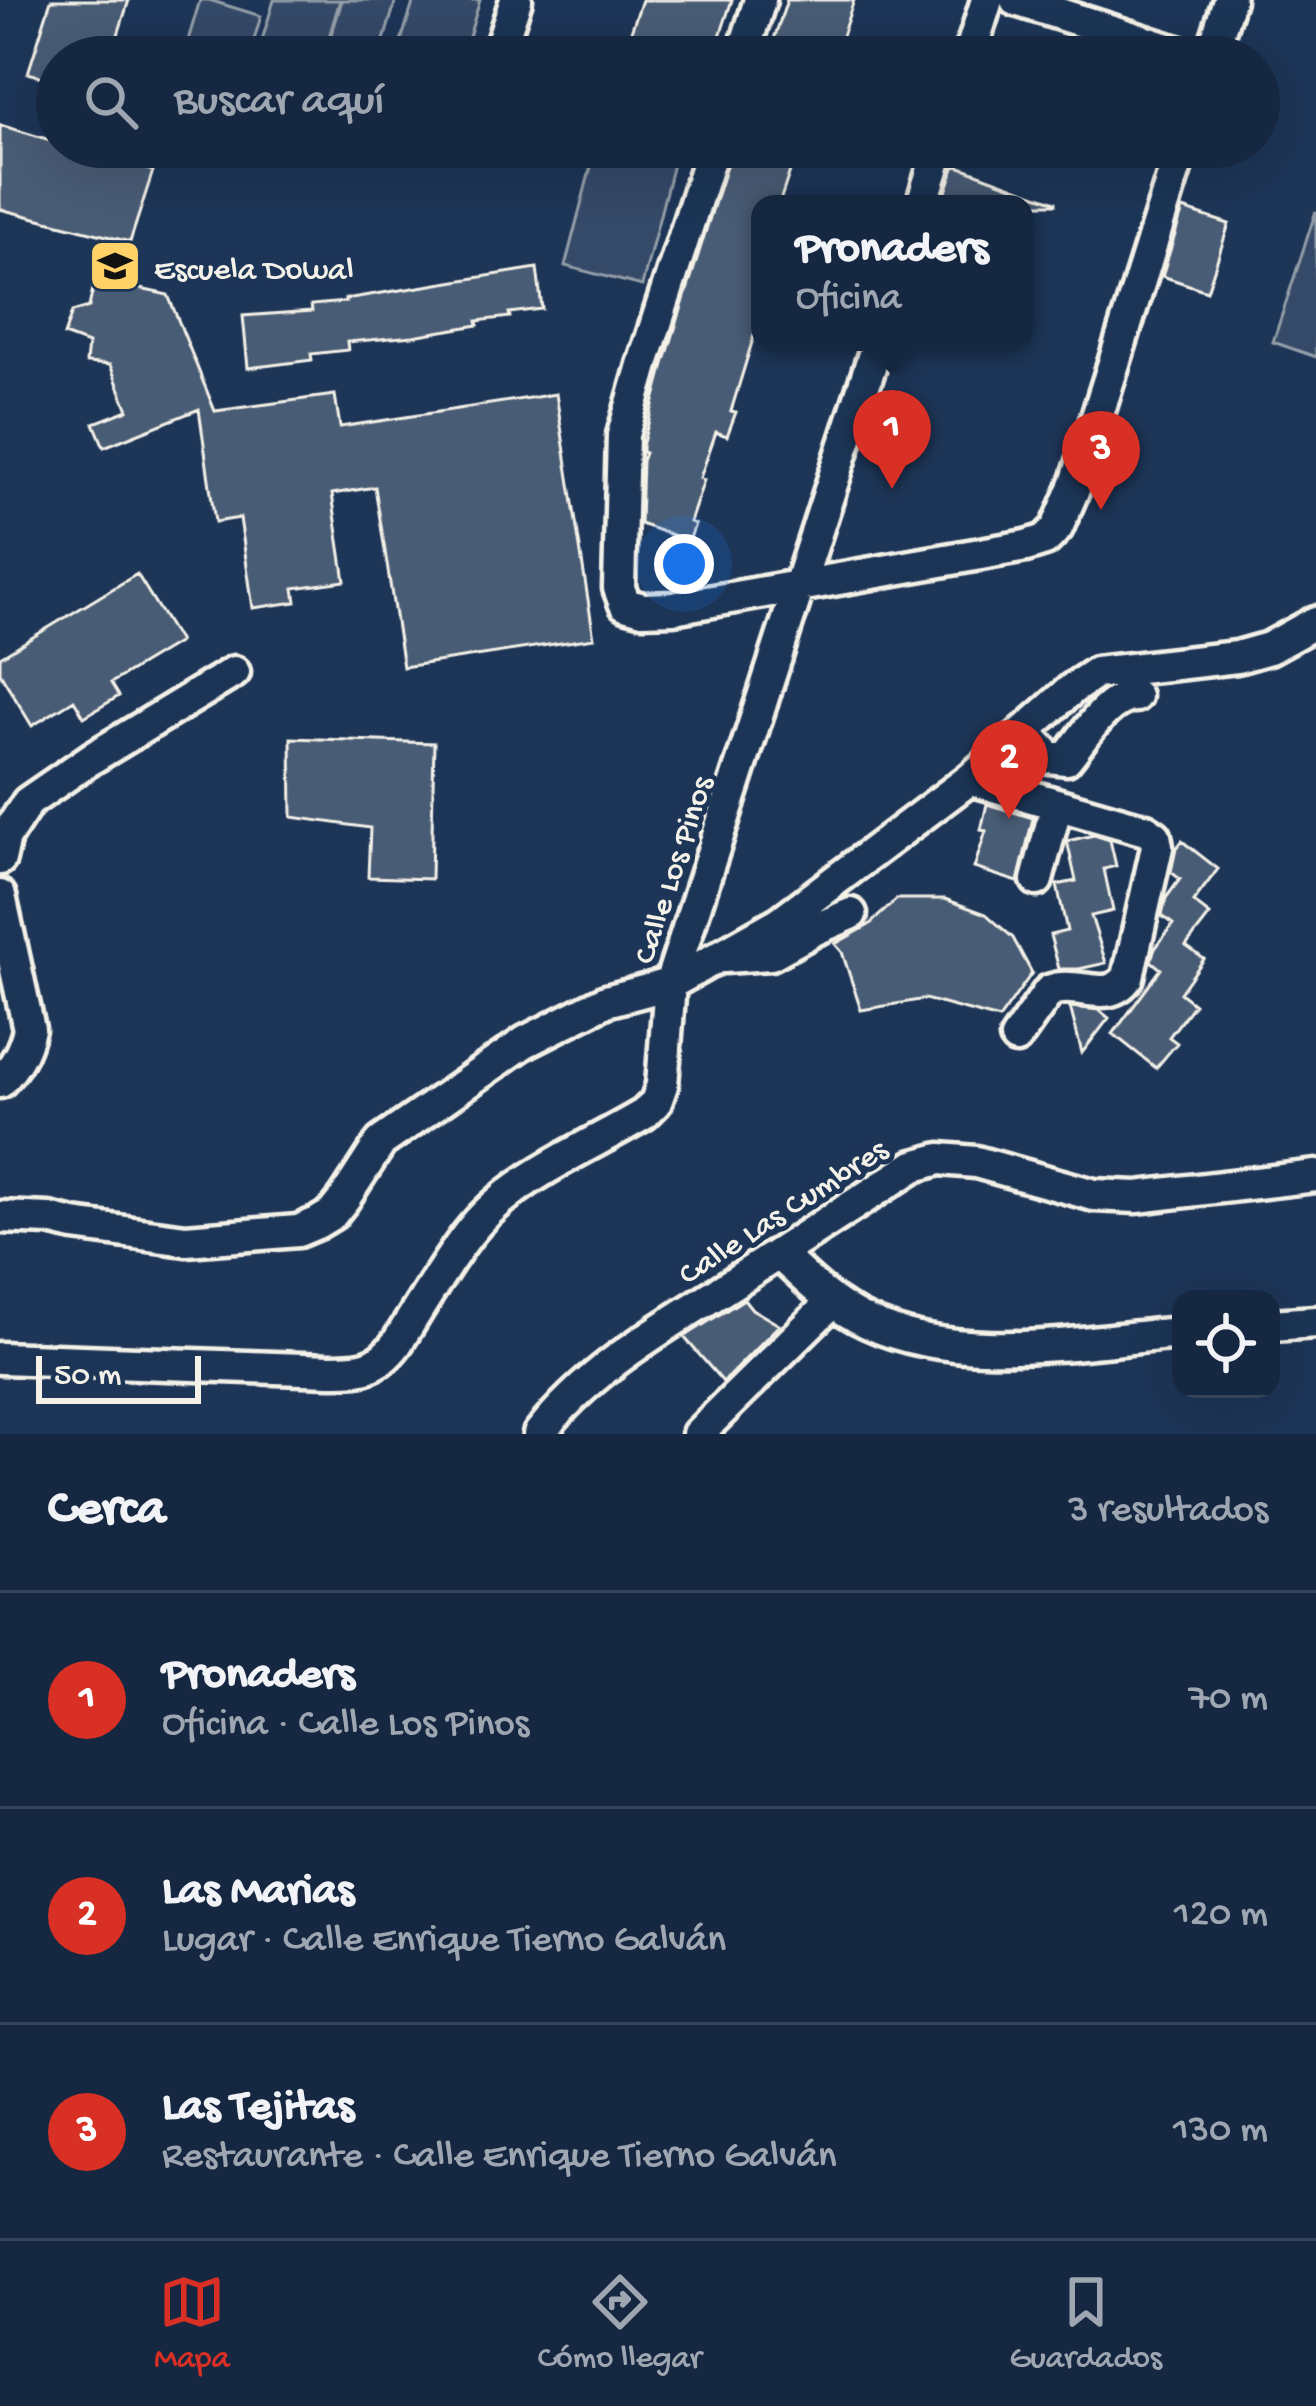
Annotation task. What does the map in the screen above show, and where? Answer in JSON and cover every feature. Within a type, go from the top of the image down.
[{"type":"street","points":[[504,36],[516,0]]},
{"type":"street","points":[[749,36],[760,0]]},
{"type":"street","points":[[975,36],[987,0]]},
{"type":"street","points":[[1016,0],[1128,36]]},
{"type":"street","points":[[1218,36],[1229,0]]},
{"type":"street","points":[[705,168],[623,435],[619,588],[625,604],[643,609],[800,587],[1045,540],[1057,528],[1076,484],[1175,168]]},
{"type":"street","name":"Calle Los Pinos","points":[[0,1358],[329,1370],[371,1366],[385,1359],[486,1215],[541,1171],[644,1114],[656,1102],[662,1085],[670,984],[875,351]]},
{"type":"street","points":[[0,1217],[49,1219],[185,1240],[298,1231],[332,1214],[381,1142],[524,1042],[606,1001],[670,984],[780,922],[970,779],[1096,673],[1237,657],[1269,648],[1316,622]]},
{"type":"street","points":[[0,860],[5,837],[28,802],[234,672]]},
{"type":"street","points":[[1025,731],[1049,758],[1066,759],[1113,702],[1135,696]]},
{"type":"street","points":[[970,779],[1146,830],[1155,836],[1157,847],[1128,977],[1120,988],[1108,992],[1058,987],[1049,991],[1016,1038]]},
{"type":"street","points":[[1037,880],[1057,804]]},
{"type":"street","points":[[0,896],[28,1029],[25,1048],[0,1082]]},
{"type":"street","points":[[718,957],[771,954],[850,914]]},
{"type":"street","name":"Calle Las Cumbres","points":[[539,1434],[563,1403],[647,1338],[914,1166],[940,1159],[976,1162],[1094,1195],[1137,1197],[1316,1176]]},
{"type":"street","points":[[778,1253],[832,1302],[900,1335],[967,1346],[1016,1346],[1172,1334]]},
{"type":"street","points":[[698,1434],[832,1302]]},
{"type":"street","points":[[1280,1324],[1316,1322]]},
{"type":"shaded area","points":[[200,0],[261,16],[255,36],[189,36]]},
{"type":"shaded area","points":[[274,0],[340,0],[329,36],[263,36]]},
{"type":"shaded area","points":[[342,0],[396,0],[385,36],[331,36]]},
{"type":"shaded area","points":[[414,0],[480,0],[469,36],[403,36]]},
{"type":"shaded area","points":[[591,168],[672,168],[642,286],[565,266]]},
{"type":"shaded area","points":[[1316,211],[1316,357],[1273,342]]},
{"type":"building","points":[[51,0],[129,0],[118,36],[40,36]]},
{"type":"building","points":[[642,0],[732,0],[720,36],[629,36]]},
{"type":"building","points":[[787,0],[854,0],[842,36],[775,36]]},
{"type":"building","points":[[36,48],[36,75],[28,73]]},
{"type":"building","points":[[0,125],[36,136],[36,168],[153,171],[130,242],[0,209]]},
{"type":"building","points":[[725,168],[791,168],[782,195],[751,195],[751,345],[727,436],[716,432],[700,478],[704,480],[689,541],[640,524],[642,446]]},
{"type":"building","points":[[954,168],[963,168],[1056,202],[1056,204],[1033,204],[1033,195],[945,195]]},
{"type":"building","points":[[1183,209],[1229,224],[1207,291],[1162,276]]},
{"type":"building","points":[[537,268],[542,309],[413,336],[347,342],[348,350],[311,354],[312,360],[248,368],[243,316],[312,311],[311,305]]},
{"type":"building","points":[[95,279],[168,295],[215,411],[335,395],[340,427],[556,394],[594,638],[403,667],[375,487],[332,494],[345,581],[294,588],[296,602],[253,608],[240,518],[215,522],[199,409],[104,447],[94,423],[128,410],[110,365],[86,363],[88,344],[64,335],[72,312],[89,307]]},
{"type":"building","points":[[137,574],[179,642],[111,683],[119,696],[84,717],[74,700],[32,726],[0,673],[0,657]]},
{"type":"building","points":[[291,738],[434,743],[431,879],[368,877],[370,828],[292,817]]},
{"type":"building","points":[[987,804],[1033,818],[1018,882],[974,868],[986,831],[981,830]]},
{"type":"building","points":[[1094,835],[1110,840],[1116,866],[1104,869],[1113,911],[1091,916],[1106,963],[1059,969],[1050,935],[1067,931],[1057,885],[1076,881],[1067,841]]},
{"type":"building","points":[[1182,841],[1218,869],[1193,902],[1210,915],[1186,946],[1204,959],[1180,993],[1194,1004],[1169,1037],[1177,1043],[1156,1068],[1113,1034],[1161,969],[1151,961],[1173,924],[1162,916],[1166,898],[1180,879],[1171,872]]},
{"type":"building","points":[[897,899],[945,899],[986,914],[1013,938],[1032,973],[999,1019],[925,999],[861,1010],[835,944],[869,925]]},
{"type":"building","points":[[1070,1007],[1099,1010],[1109,1018],[1082,1053]]},
{"type":"building","points":[[744,1299],[779,1325],[723,1382],[684,1337]]},
{"type":"place","name":"Escuela Dowal","points":[[115,266]]},
{"type":"place","name":"Pronaders","points":[[892,489]]},
{"type":"place","name":"Las Tejitas","points":[[1101,510]]},
{"type":"place","name":"Las Marias","points":[[1009,819]]}]
